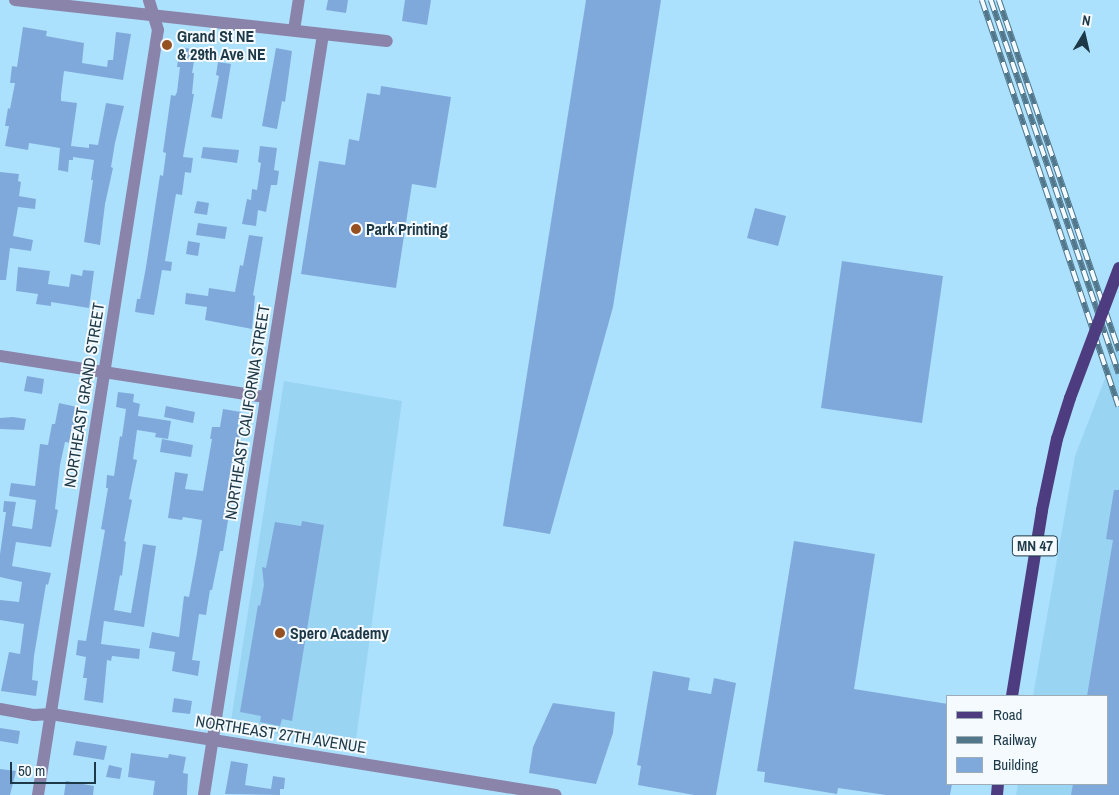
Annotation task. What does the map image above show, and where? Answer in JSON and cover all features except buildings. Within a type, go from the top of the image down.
[{"type":"main road","name":"MN 47","points":[[1012,695],[1046,485],[1057,439],[1070,398],[1119,268]]},
{"type":"street","points":[[15,0],[294,30],[386,42]]},
{"type":"street","name":"NORTHEAST GRAND STREET","points":[[38,795],[158,30],[149,0]]},
{"type":"street","points":[[294,30],[300,0]]},
{"type":"street","name":"NORTHEAST CALIFORNIA STREET","points":[[204,795],[322,34]]},
{"type":"street","points":[[0,356],[266,397]]},
{"type":"street","name":"NORTHEAST 27TH AVENUE","points":[[0,709],[34,715],[51,714],[556,795]]},
{"type":"shaded area","points":[[1119,342],[1119,795],[1016,795],[1018,785],[1109,785],[1109,695],[1033,695],[1075,456]]},
{"type":"shaded area","points":[[284,381],[402,401],[355,747],[230,727]]},
{"type":"railway","points":[[982,0],[1119,407]]},
{"type":"railway","points":[[991,0],[1119,374]]},
{"type":"railway","points":[[999,0],[1119,351]]},
{"type":"place","name":"Grand St NE & 29th Ave NE","points":[[167,45]]},
{"type":"place","name":"Park Printing","points":[[356,229]]},
{"type":"place","name":"Spero Academy","points":[[280,633]]}]
